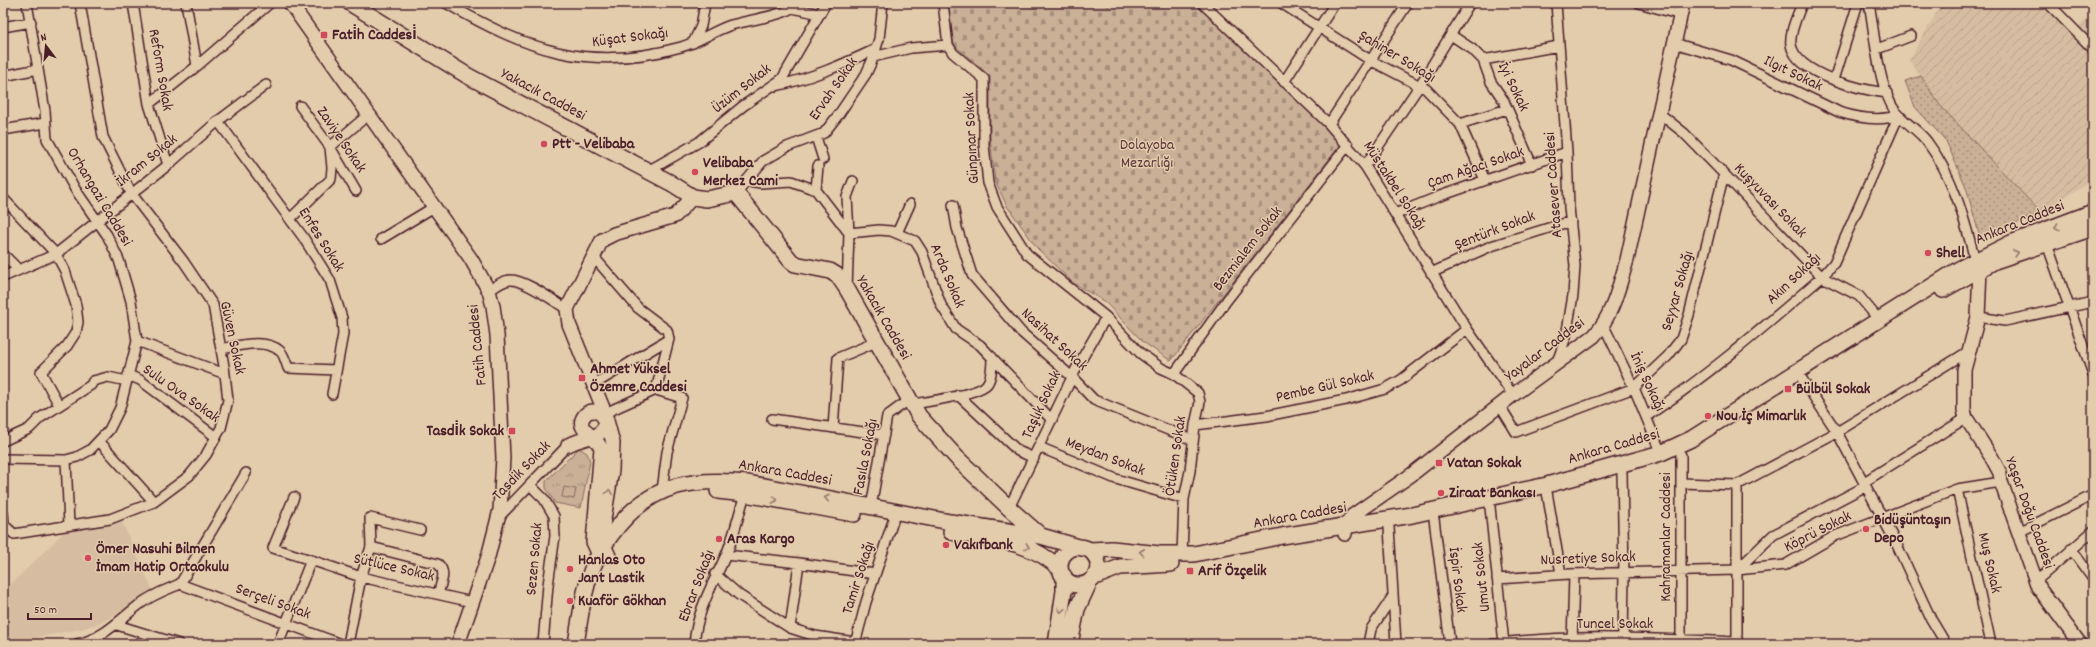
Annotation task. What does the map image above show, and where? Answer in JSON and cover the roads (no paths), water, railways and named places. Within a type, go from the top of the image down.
[{"type":"main road","name":"Yakacık Caddesi","points":[[350,3],[468,76],[648,171],[693,197],[706,199],[736,194],[791,261],[795,264],[830,271],[838,276],[847,288],[919,416],[957,458],[1009,508],[1041,536]]},
{"type":"main road","name":"Ankara Caddesi","points":[[585,644],[604,552],[612,534],[636,507],[662,491],[687,483],[721,481],[748,483],[871,507],[1041,536],[1086,549],[1112,549],[1182,555],[1224,549],[1282,536],[1389,527],[1434,519],[1490,508],[1622,472],[1679,451],[1802,379],[1931,297],[2011,243],[2093,212]]},
{"type":"main road","name":"Ankara Caddesi","points":[[576,644],[586,588],[592,568],[604,552],[635,522],[660,502],[682,494],[701,491],[745,494],[1013,542],[1031,548],[1048,558],[1075,584],[1092,579],[1120,567],[1146,564],[1204,562],[1480,501],[1547,485],[1661,453],[1679,451],[1879,320],[1978,265],[2093,228]]},
{"type":"main road","points":[[1003,529],[1012,521],[1012,515],[1009,508]]},
{"type":"main road","points":[[1056,644],[1064,591],[1061,561],[1066,553],[1073,549],[1086,549],[1096,556],[1099,564],[1077,609],[1070,644]]},
{"type":"street","name":"Orhangazi Caddesi","points":[[3,459],[66,460],[77,457],[90,450],[100,442],[109,430],[120,408],[137,341],[131,301],[119,260],[107,235],[75,189],[47,139],[45,111],[27,3]]},
{"type":"street","name":"Güven Sokak","points":[[4,524],[14,534],[110,519],[154,502],[188,476],[206,455],[221,428],[228,400],[213,305],[184,262],[131,193],[102,137],[80,3]]},
{"type":"street","name":"Reform Sokak","points":[[133,3],[149,104],[168,165]]},
{"type":"street","points":[[186,3],[197,66]]},
{"type":"street","points":[[149,104],[197,66],[270,3]]},
{"type":"street","name":"Fatih Caddesi","points":[[290,3],[471,259],[489,291],[493,306],[497,335],[503,458],[498,518],[488,557],[458,644]]},
{"type":"street","name":"Küşat Sokağı","points":[[446,3],[475,20],[543,48],[573,56],[610,59],[652,53],[693,43],[708,34],[731,25],[776,15],[793,6]]},
{"type":"street","points":[[693,43],[701,26],[705,3]]},
{"type":"street","name":"Üzüm Sokak","points":[[648,171],[686,144],[699,142],[743,106],[774,86],[789,70],[826,3]]},
{"type":"street","name":"Ervah Sokak","points":[[736,194],[748,181],[763,160],[774,153],[824,133],[839,114],[866,74],[875,53],[883,3]]},
{"type":"street","points":[[774,86],[795,82],[875,53],[948,45],[943,3]]},
{"type":"street","name":"Müstakbel Sokağı","points":[[1202,3],[1329,124],[1365,166],[1466,329],[1513,395]]},
{"type":"street","name":"Şahiner Sokağı","points":[[1282,3],[1370,60],[1420,85],[1460,124],[1486,180]]},
{"type":"street","points":[[1284,82],[1335,3]]},
{"type":"street","points":[[1329,124],[1408,3]]},
{"type":"street","points":[[1365,166],[1420,85],[1470,3]]},
{"type":"street","name":"Atasever Caddesi","points":[[1556,3],[1575,266],[1573,295],[1566,337],[1556,363]]},
{"type":"street","points":[[1639,3],[1682,9]]},
{"type":"street","points":[[1802,3],[1792,34],[1791,44],[1794,53],[1805,63],[1834,80],[1863,90],[1887,93]]},
{"type":"street","points":[[1834,80],[1858,3]]},
{"type":"street","points":[[1869,3],[1877,49],[1887,93],[1892,107],[1927,141],[1944,165],[1959,200],[1978,265]]},
{"type":"street","points":[[2048,3],[2093,49]]},
{"type":"street","points":[[793,6],[820,14]]},
{"type":"street","name":"Yayalar Caddesi","points":[[1345,530],[1352,516],[1411,475],[1513,395],[1594,336],[1604,326],[1615,299],[1626,260],[1682,9]]},
{"type":"street","points":[[3,27],[31,22]]},
{"type":"street","name":"İyi Sokak","points":[[1451,35],[1472,49],[1484,60],[1491,82],[1507,109],[1532,165]]},
{"type":"street","points":[[1877,49],[1910,36]]},
{"type":"street","name":"Ilgıt Sokak","points":[[1674,43],[1731,60],[1839,112],[1852,116],[1887,119],[1899,115]]},
{"type":"street","name":"Günpınar Sokak","points":[[948,45],[953,53],[984,79],[987,173],[997,207],[1027,254],[1106,317],[1140,353],[1161,368],[1174,374]]},
{"type":"street","points":[[1484,60],[1559,46]]},
{"type":"street","points":[[3,76],[38,68]]},
{"type":"street","name":"İkram Sokak","points":[[3,277],[56,254],[168,165],[218,121],[266,85]]},
{"type":"street","name":"Zaviye Sokak","points":[[300,106],[330,146],[356,191]]},
{"type":"street","points":[[1460,124],[1507,109]]},
{"type":"street","name":"Kuşyuvası Sokak","points":[[1660,112],[1684,133],[1822,277],[1859,296],[1879,320]]},
{"type":"street","points":[[290,219],[331,179],[330,146],[368,115]]},
{"type":"street","name":"Akın Sokağı","points":[[1647,416],[1682,393],[1734,353],[1822,277],[1834,263],[1899,115]]},
{"type":"street","name":"Enfes Sokak","points":[[218,121],[290,219],[330,280],[342,318],[343,334],[332,394]]},
{"type":"street","points":[[3,130],[45,123]]},
{"type":"street","points":[[816,137],[820,163],[816,190]]},
{"type":"street","name":"Bezmialem Sokak","points":[[1174,374],[1227,300],[1348,145]]},
{"type":"street","name":"Çam Ağacı Sokak","points":[[1395,214],[1567,152]]},
{"type":"street","name":"Seyyar Sokağı","points":[[1500,406],[1516,432],[1634,388],[1668,356],[1682,339],[1724,174]]},
{"type":"street","points":[[748,181],[761,183],[792,181],[816,190],[849,233]]},
{"type":"street","points":[[847,288],[849,233],[847,197],[853,181]]},
{"type":"street","points":[[604,552],[601,538],[612,470],[613,443],[605,417],[569,324],[567,309],[602,240],[614,234],[675,216],[693,197]]},
{"type":"street","points":[[3,198],[56,254],[67,278],[76,305],[78,322],[76,332],[67,346],[41,372],[59,405]]},
{"type":"street","points":[[897,233],[910,204]]},
{"type":"street","name":"Nasihat Sokak","points":[[953,205],[958,234],[968,266],[976,281],[1021,332],[1072,377],[1094,400],[1193,440]]},
{"type":"street","points":[[381,239],[434,207]]},
{"type":"street","name":"Şentürk Sokak","points":[[1431,273],[1491,246],[1571,220]]},
{"type":"street","name":"Arda Sokak","points":[[849,233],[879,230],[897,233],[908,237],[920,247],[938,297],[956,329],[980,345],[1052,420]]},
{"type":"street","points":[[2047,244],[2069,308],[2091,364],[2093,374]]},
{"type":"street","points":[[3,254],[19,270]]},
{"type":"street","points":[[593,256],[638,308],[667,330],[669,339],[656,390]]},
{"type":"street","name":"Yaşar Doğu Caddesi","points":[[1978,265],[1978,317],[1964,370],[1964,410],[1966,418],[2000,473],[2001,482],[2042,594],[2080,644]]},
{"type":"street","points":[[489,291],[502,282],[512,280],[522,282],[567,309]]},
{"type":"street","points":[[1978,317],[2005,320],[2093,302]]},
{"type":"street","name":"Taşlık Sokak","points":[[1009,508],[1072,377],[1106,317]]},
{"type":"street","name":"İniş Sokağı","points":[[1604,326],[1647,416],[1661,453]]},
{"type":"street","name":"Pembe Gül Sokak","points":[[1195,425],[1266,416],[1346,400],[1384,389],[1401,380],[1466,329]]},
{"type":"street","points":[[590,380],[669,339]]},
{"type":"street","points":[[137,341],[225,374]]},
{"type":"street","points":[[833,428],[838,358],[876,342]]},
{"type":"street","points":[[221,349],[245,345],[267,346],[281,352],[288,368],[336,370]]},
{"type":"street","points":[[1681,483],[1737,485],[1837,432],[1969,351]]},
{"type":"street","points":[[911,402],[958,395],[986,385],[990,378],[992,357]]},
{"type":"street","name":"Ötüken Sokak","points":[[1174,374],[1198,393],[1200,402],[1184,499],[1182,555]]},
{"type":"street","name":"Sulu Ova Sokak","points":[[3,441],[29,429],[40,418],[100,378],[108,377],[140,380],[216,437]]},
{"type":"street","points":[[1802,379],[1837,432],[1898,545],[1931,619],[1946,644]]},
{"type":"street","points":[[568,445],[578,431],[589,402],[590,380]]},
{"type":"street","points":[[605,417],[656,390],[682,398],[667,452],[662,491]]},
{"type":"street","points":[[958,395],[1018,451],[1034,458]]},
{"type":"street","name":"Fasıla Sokağı","points":[[871,507],[887,416],[911,402]]},
{"type":"street","points":[[604,552],[593,542],[602,455],[598,441],[592,435],[585,432],[582,420],[586,414],[594,411],[605,417]]},
{"type":"street","points":[[568,445],[603,432],[605,417]]},
{"type":"street","points":[[1737,570],[1773,535],[1865,484],[1966,418]]},
{"type":"street","points":[[772,419],[884,435]]},
{"type":"street","points":[[100,442],[154,502]]},
{"type":"street","name":"Tasdik Sokak","points":[[498,518],[568,445]]},
{"type":"street","name":"Meydan Sokak","points":[[1039,447],[1116,479],[1184,499]]},
{"type":"street","name":"Kahramanlar Caddesi","points":[[1679,451],[1681,483],[1681,642]]},
{"type":"street","points":[[66,460],[69,525]]},
{"type":"street","points":[[1622,472],[1624,573],[1623,641]]},
{"type":"street","points":[[77,644],[100,636],[117,625],[140,604],[158,593],[180,584],[246,473]]},
{"type":"street","name":"Köprü Sokak","points":[[1680,572],[1737,570],[1785,565],[1835,536],[1957,489],[2001,482]]},
{"type":"street","name":"Sezen Sokak","points":[[530,485],[544,499],[554,516],[556,536],[548,585],[543,644]]},
{"type":"street","points":[[1737,485],[1737,643]]},
{"type":"street","name":"Muş Sokak","points":[[1957,489],[1992,644]]},
{"type":"street","points":[[1547,492],[1561,574]]},
{"type":"street","name":"Ebrar Sokağı","points":[[694,644],[695,628],[715,574],[726,555],[745,494]]},
{"type":"street","points":[[2019,532],[2093,495]]},
{"type":"street","points":[[278,644],[310,560],[273,548],[294,497]]},
{"type":"street","name":"Umut Sokak","points":[[1490,508],[1504,643]]},
{"type":"street","points":[[3,513],[4,524]]},
{"type":"street","points":[[348,644],[361,577],[370,547],[370,518],[420,530]]},
{"type":"street","name":"İspir Sokak","points":[[1434,519],[1450,644]]},
{"type":"street","name":"Tamir Sokağı","points":[[855,643],[875,574],[893,521]]},
{"type":"street","points":[[1389,527],[1396,644]]},
{"type":"street","points":[[2036,581],[2093,531]]},
{"type":"street","points":[[370,547],[438,564],[442,568],[443,574],[438,594]]},
{"type":"street","points":[[2071,549],[2093,579]]},
{"type":"street","points":[[726,555],[799,563],[875,574]]},
{"type":"street","name":"Sütlüce Sokak","points":[[310,560],[361,577],[472,602]]},
{"type":"street","points":[[790,628],[799,563]]},
{"type":"street","name":"Nusretiye Sokak","points":[[1497,579],[1561,574],[1680,572]]},
{"type":"street","points":[[715,574],[740,594],[790,628],[815,636],[855,643]]},
{"type":"street","points":[[1572,642],[1574,574]]},
{"type":"street","name":"Serçeli Sokak","points":[[180,584],[341,644]]},
{"type":"street","points":[[1368,644],[1371,630],[1393,596]]},
{"type":"street","points":[[117,625],[178,644]]},
{"type":"street","name":"Tuncel Sokak","points":[[1493,644],[1533,640],[1572,642],[1623,641],[1737,643]]},
{"type":"place","name":"Fati̇h Caddesi̇","points":[[324,35]]},
{"type":"place","name":"Ptt - Velibaba","points":[[544,144]]},
{"type":"place","name":"Velibaba Merkez Cami","points":[[695,172]]},
{"type":"place","name":"Shell","points":[[1928,253]]},
{"type":"place","name":"Ahmet Yüksel Özemre Caddesi","points":[[582,378]]},
{"type":"place","name":"Bülbül Sokak","points":[[1788,389]]},
{"type":"place","name":"Nou İç Mimarlık","points":[[1708,416]]},
{"type":"place","name":"Tasdi̇k Sokak","points":[[512,431]]},
{"type":"place","name":"Vatan Sokak","points":[[1439,463]]},
{"type":"place","name":"Ziraat Bankası","points":[[1441,493]]},
{"type":"place","name":"Bidüşüntaşın Depo","points":[[1866,529]]},
{"type":"place","name":"Aras Kargo","points":[[719,539]]},
{"type":"place","name":"Vakıfbank","points":[[946,545]]},
{"type":"place","name":"Ömer Nasuhi Bilmen İmam Hatip Ortaokulu","points":[[88,558]]},
{"type":"place","name":"Hanlas Oto Jant Lastik","points":[[570,569]]},
{"type":"place","name":"Arif Özçelik","points":[[1190,571]]},
{"type":"place","name":"Kuaför Gökhan","points":[[570,601]]},
{"type":"park label","name":"Dolayoba Mezarlığı","points":[[1147,154]]}]
